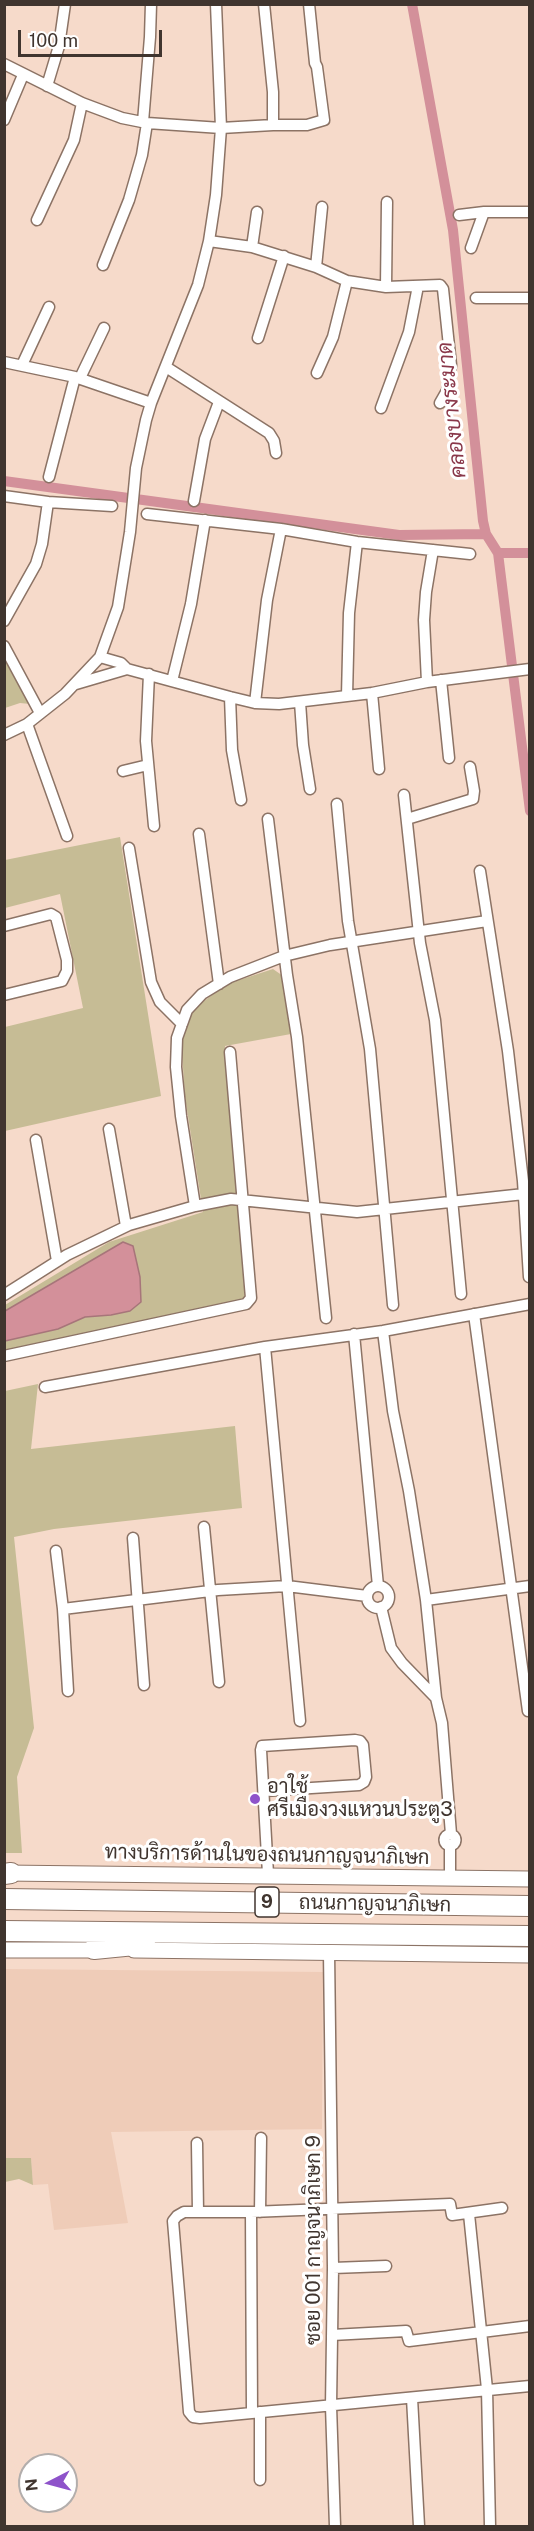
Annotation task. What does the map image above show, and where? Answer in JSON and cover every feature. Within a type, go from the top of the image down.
[{"type":"highway","name":"ถนนกาญจนาภิเษก","points":[[4,1899],[530,1906]]},
{"type":"highway","name":"ถนนกาญจนาภิเษก","points":[[4,1931],[226,1935],[530,1936]]},
{"type":"highway","points":[[94,1949],[226,1935]]},
{"type":"main road","name":"ทางบริการด้านในของถนนกาญจนาภิเษก","points":[[7,1873],[268,1874],[530,1879]]},
{"type":"main road","points":[[4,1950],[94,1949],[530,1955]]},
{"type":"street","points":[[47,86],[59,46],[65,4]]},
{"type":"street","points":[[103,265],[139,166],[145,122],[151,4]]},
{"type":"street","points":[[4,735],[27,724],[74,684],[100,657],[118,607],[130,532],[136,468],[151,403],[198,285],[209,242],[216,195],[221,128],[216,4]]},
{"type":"street","points":[[264,4],[273,93],[273,125]]},
{"type":"street","points":[[4,64],[82,103],[122,118],[221,128],[307,125],[324,120],[309,4]]},
{"type":"street","points":[[4,120],[23,75]]},
{"type":"street","points":[[38,220],[74,140],[82,103]]},
{"type":"street","points":[[386,287],[387,202]]},
{"type":"street","points":[[316,267],[322,207]]},
{"type":"street","points":[[252,247],[256,212]]},
{"type":"street","points":[[471,248],[484,212]]},
{"type":"street","points":[[459,215],[484,212],[530,212]]},
{"type":"street","points":[[209,242],[252,247],[284,256],[348,280],[386,287],[440,285],[443,289],[451,365],[448,389],[440,403]]},
{"type":"street","points":[[258,338],[284,256]]},
{"type":"street","points":[[317,373],[333,338],[348,280]]},
{"type":"street","points":[[381,408],[409,332],[418,286]]},
{"type":"street","points":[[476,298],[530,297]]},
{"type":"street","points":[[22,365],[49,307]]},
{"type":"street","points":[[49,477],[77,377],[104,328]]},
{"type":"street","points":[[4,362],[77,377],[151,403]]},
{"type":"street","points":[[166,367],[269,433],[274,441],[276,453]]},
{"type":"street","points":[[194,501],[205,439],[219,402]]},
{"type":"street","points":[[4,496],[48,502],[112,506]]},
{"type":"street","points":[[4,621],[36,564],[42,544],[48,502]]},
{"type":"street","points":[[147,514],[206,520],[357,542],[470,554]]},
{"type":"street","points":[[172,681],[191,604],[206,520]]},
{"type":"street","points":[[255,703],[267,600],[281,530]]},
{"type":"street","points":[[347,696],[349,613],[357,542]]},
{"type":"street","points":[[427,682],[424,620],[433,550]]},
{"type":"street","points":[[4,646],[40,713]]},
{"type":"street","points":[[100,657],[121,663],[127,669]]},
{"type":"street","points":[[74,684],[127,669],[255,703],[300,702],[530,669]]},
{"type":"street","points":[[149,674],[146,741],[154,826]]},
{"type":"street","points":[[441,680],[449,758]]},
{"type":"street","points":[[372,693],[380,769]]},
{"type":"street","points":[[230,697],[232,750],[241,800]]},
{"type":"street","points":[[300,702],[310,789]]},
{"type":"street","points":[[27,724],[67,836]]},
{"type":"street","points":[[123,771],[148,765]]},
{"type":"street","points":[[407,819],[473,799],[470,767]]},
{"type":"street","points":[[404,795],[419,931],[435,1020],[461,1294]]},
{"type":"street","points":[[337,804],[351,941],[370,1049],[393,1305]]},
{"type":"street","points":[[268,819],[284,956],[297,1037],[326,1318]]},
{"type":"street","points":[[200,834],[219,984]]},
{"type":"street","points":[[129,848],[151,982],[160,1002],[182,1024]]},
{"type":"street","points":[[480,871],[508,1051],[524,1194],[529,1276]]},
{"type":"street","points":[[4,926],[51,914],[56,917],[67,960],[67,971],[62,981],[4,995]]},
{"type":"street","points":[[195,1206],[176,1067],[177,1038],[186,1010],[202,994],[230,977],[284,956],[351,941],[487,921]]},
{"type":"street","points":[[4,1356],[246,1304],[251,1298],[230,1052]]},
{"type":"street","points":[[109,1129],[126,1226]]},
{"type":"street","points":[[36,1140],[57,1261]]},
{"type":"street","points":[[4,1295],[57,1261],[126,1226],[231,1198],[357,1212],[524,1194]]},
{"type":"street","points":[[45,1387],[265,1347],[382,1331],[530,1304]]},
{"type":"street","points":[[474,1314],[528,1711]]},
{"type":"street","points":[[382,1331],[393,1412],[409,1491],[426,1600],[436,1698],[442,1723],[450,1840],[450,1878]]},
{"type":"street","points":[[354,1334],[378,1586]]},
{"type":"street","points":[[265,1347],[300,1720]]},
{"type":"street","points":[[204,1527],[219,1682]]},
{"type":"street","points":[[133,1538],[144,1685]]},
{"type":"street","points":[[56,1551],[63,1609],[68,1691]]},
{"type":"street","points":[[378,1586],[385,1588],[389,1595],[387,1603],[381,1607],[371,1605],[367,1596],[370,1589],[378,1586]]},
{"type":"street","points":[[426,1600],[530,1586]]},
{"type":"street","points":[[63,1609],[137,1598],[287,1587],[367,1596]]},
{"type":"street","points":[[381,1607],[391,1648],[402,1663],[436,1698]]},
{"type":"street","points":[[264,1791],[359,1785],[366,1777],[363,1745],[360,1741],[355,1740],[266,1744],[261,1750],[268,1874]]},
{"type":"street","name":"ซอย 001 กาญจนาภิเษก 9","points":[[329,1953],[333,2268],[331,2406],[335,2526]]},
{"type":"street","points":[[260,2480],[256,2412],[256,2212],[261,2138]]},
{"type":"street","points":[[197,2143],[198,2212]]},
{"type":"street","points":[[502,2208],[452,2215],[450,2204],[332,2207],[256,2212],[184,2212],[173,2221],[189,2412],[194,2417],[200,2418],[530,2386]]},
{"type":"street","points":[[468,2214],[487,2389],[490,2526]]},
{"type":"street","points":[[333,2268],[386,2266]]},
{"type":"street","points":[[332,2335],[406,2331],[409,2341],[530,2326]]},
{"type":"street","points":[[412,2398],[419,2526]]},
{"type":"shaded area","points":[[4,645],[30,704],[20,703],[5,708]]},
{"type":"shaded area","points":[[120,837],[161,1096],[5,1131],[5,1027],[83,1008],[60,894],[5,908],[5,860]]},
{"type":"shaded area","points":[[273,969],[283,976],[291,1034],[225,1046],[245,1298],[239,1302],[5,1351],[5,1305],[109,1242],[203,1212],[185,1097],[181,1038],[192,1010],[227,984]]},
{"type":"shaded area","points":[[123,1242],[133,1246],[140,1277],[141,1302],[130,1311],[85,1317],[58,1329],[5,1341],[5,1311]]},
{"type":"shaded area","points":[[38,1384],[31,1449],[235,1426],[242,1508],[54,1529],[14,1537],[34,1728],[17,1777],[22,1853],[5,1853],[5,1391]]},
{"type":"shaded area","points":[[5,1969],[323,1972],[322,2129],[111,2132],[128,2223],[54,2230],[48,2184],[33,2185],[31,2159],[5,2158]]},
{"type":"shaded area","points":[[5,2158],[31,2158],[33,2185],[19,2179],[5,2182]]},
{"type":"waterway","name":"คลองบางระมาด","points":[[412,4],[453,230],[483,521],[486,534],[498,553],[530,811]]},
{"type":"waterway","points":[[4,481],[399,535],[486,534]]},
{"type":"waterway","points":[[498,553],[530,553]]},
{"type":"place","name":"อาใช้ ศรีเมืองวงแหวนประตู3","points":[[255,1799]]}]
